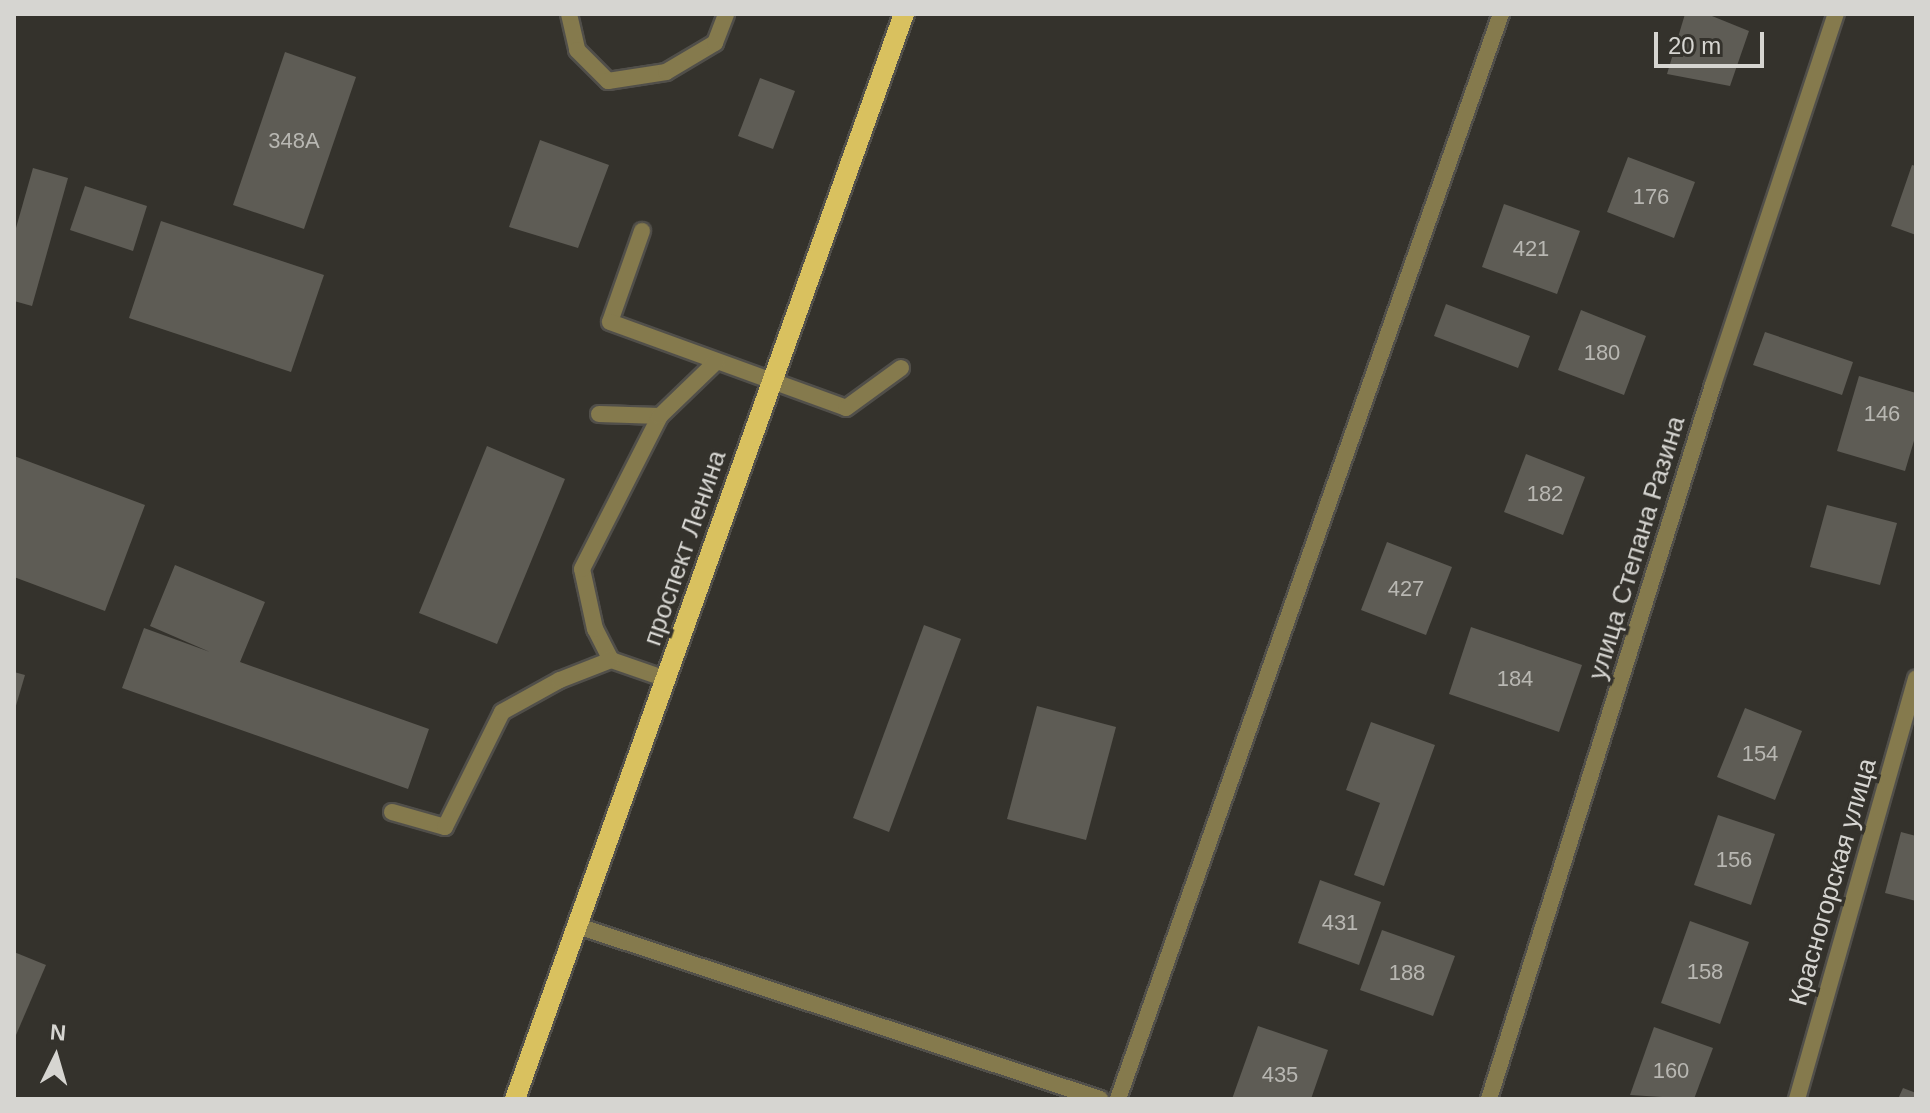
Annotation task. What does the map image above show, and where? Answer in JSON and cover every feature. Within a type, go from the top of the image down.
[{"type":"main road","name":"проспект Ленина","points":[[515,1099],[904,14]]},
{"type":"street","points":[[569,14],[577,50],[608,81],[666,72],[715,43],[726,14]]},
{"type":"street","points":[[1118,1099],[1501,14]]},
{"type":"street","name":"улица Степана Разина","points":[[1489,1099],[1713,385],[1836,14]]},
{"type":"street","points":[[642,231],[610,322],[846,408],[901,368]]},
{"type":"street","points":[[611,660],[595,629],[582,569],[660,416],[716,362]]},
{"type":"street","points":[[599,414],[660,416]]},
{"type":"street","points":[[392,812],[445,827],[502,712],[560,680],[611,660],[666,679]]},
{"type":"street","name":"Красногорская улица","points":[[1797,1099],[1916,678]]},
{"type":"street","points":[[578,926],[1100,1099]]},
{"type":"building","points":[[1685,14],[1707,14],[1749,31],[1730,86],[1667,74]]},
{"type":"building","points":[[285,52],[356,77],[304,229],[233,205]]},
{"type":"building","points":[[760,78],[795,91],[773,149],[738,136]]},
{"type":"building","points":[[540,140],[609,165],[578,248],[509,227]]},
{"type":"building","points":[[1628,157],[1695,182],[1674,238],[1607,212]]},
{"type":"building","points":[[1912,165],[1916,166],[1916,235],[1891,226]]},
{"type":"building","points":[[33,168],[68,178],[32,306],[14,301],[14,235]]},
{"type":"building","points":[[85,186],[147,206],[133,251],[70,230]]},
{"type":"building","points":[[1504,204],[1580,231],[1557,294],[1482,267]]},
{"type":"building","points":[[161,221],[324,275],[291,372],[129,318]]},
{"type":"building","points":[[1446,304],[1530,336],[1518,368],[1434,336]]},
{"type":"building","points":[[1581,310],[1646,336],[1624,395],[1558,370]]},
{"type":"building","points":[[1765,332],[1853,362],[1842,395],[1753,365]]},
{"type":"building","points":[[1859,376],[1916,393],[1916,434],[1905,471],[1837,451]]},
{"type":"building","points":[[487,446],[565,479],[497,644],[419,613]]},
{"type":"building","points":[[1526,454],[1585,477],[1563,535],[1504,512]]},
{"type":"building","points":[[14,456],[145,505],[105,611],[14,577]]},
{"type":"building","points":[[1827,505],[1897,523],[1880,585],[1810,567]]},
{"type":"building","points":[[1387,542],[1452,567],[1426,635],[1361,610]]},
{"type":"building","points":[[175,565],[265,602],[240,662],[429,729],[408,789],[122,688],[144,628],[210,652],[150,626]]},
{"type":"building","points":[[924,625],[961,639],[889,832],[853,818]]},
{"type":"building","points":[[1471,627],[1582,665],[1559,732],[1449,694]]},
{"type":"building","points":[[14,672],[25,675],[15,709],[14,709]]},
{"type":"building","points":[[1037,706],[1116,727],[1086,840],[1007,819]]},
{"type":"building","points":[[1745,708],[1802,731],[1775,800],[1717,777]]},
{"type":"building","points":[[1371,722],[1435,745],[1384,886],[1354,875],[1380,803],[1346,790]]},
{"type":"building","points":[[1718,815],[1775,834],[1751,905],[1694,885]]},
{"type":"building","points":[[1901,832],[1916,836],[1916,901],[1885,893]]},
{"type":"building","points":[[1320,880],[1381,902],[1359,965],[1298,943]]},
{"type":"building","points":[[1690,921],[1749,942],[1720,1024],[1661,1003]]},
{"type":"building","points":[[1382,930],[1455,956],[1433,1016],[1360,990]]},
{"type":"building","points":[[14,952],[46,965],[16,1035],[14,1034]]},
{"type":"building","points":[[1258,1026],[1328,1050],[1311,1099],[1232,1099]]},
{"type":"building","points":[[1654,1027],[1713,1048],[1694,1099],[1630,1095]]},
{"type":"building","points":[[1903,1088],[1916,1093],[1916,1099],[1898,1099]]}]
